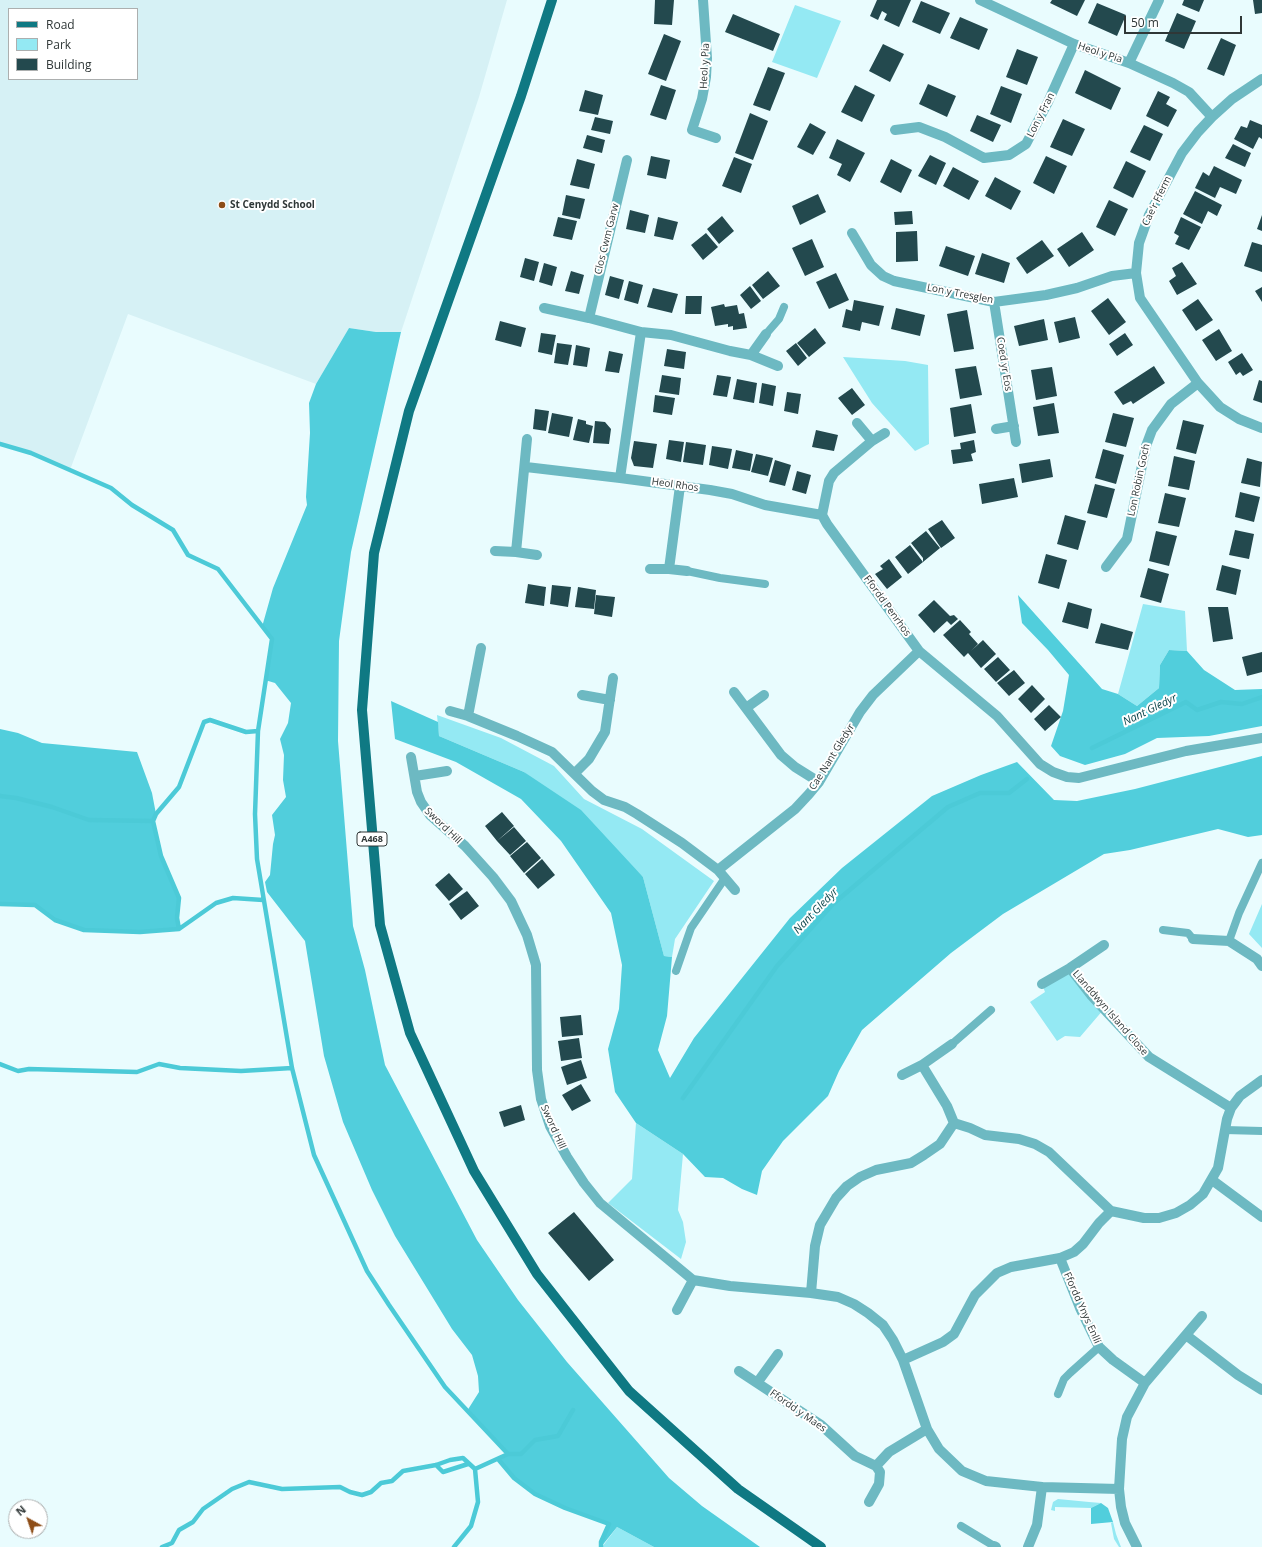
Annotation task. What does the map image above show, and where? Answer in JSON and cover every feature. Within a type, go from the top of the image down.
[{"type":"main road","name":"A468","points":[[552,0],[521,96],[409,411],[374,552],[362,710],[380,925],[410,1032],[474,1171],[537,1274],[628,1391],[738,1489],[821,1547]]},
{"type":"street","name":"Heol y Pia","points":[[703,0],[707,58],[706,77],[702,99],[692,130],[716,138]]},
{"type":"street","name":"Heol y Pia","points":[[980,0],[1074,44],[1129,63],[1173,83],[1189,92],[1212,117]]},
{"type":"street","points":[[1129,63],[1158,0]]},
{"type":"street","name":"Lon y Fran","points":[[895,130],[919,127],[945,137],[984,158],[1009,155],[1026,144],[1048,102],[1074,44]]},
{"type":"street","name":"Cae'r Fferm","points":[[1262,79],[1232,100],[1212,117],[1182,153],[1148,215],[1139,243],[1136,273],[1140,298],[1198,383],[1220,407],[1239,419],[1262,428]]},
{"type":"street","name":"Clos Cwm Garw","points":[[589,318],[626,160]]},
{"type":"street","name":"Lon y Tresglen","points":[[852,233],[871,265],[894,281],[994,302],[1046,295],[1077,288],[1112,276],[1136,273]]},
{"type":"street","name":"Coed yr Eos","points":[[994,302],[1016,442]]},
{"type":"street","points":[[544,308],[641,332],[671,334],[730,351],[751,355],[778,366]]},
{"type":"street","points":[[620,478],[641,332]]},
{"type":"street","points":[[751,355],[766,334]]},
{"type":"street","name":"Lon Robin Goch","points":[[1106,566],[1127,539],[1146,446],[1152,430],[1171,404],[1198,383]]},
{"type":"street","points":[[857,423],[872,441]]},
{"type":"street","points":[[996,429],[1014,426]]},
{"type":"street","points":[[822,515],[829,481],[834,472],[872,441],[885,433]]},
{"type":"street","points":[[516,552],[528,439]]},
{"type":"street","name":"Heol Rhos","points":[[526,467],[620,478],[732,494],[765,505],[822,515]]},
{"type":"street","points":[[669,569],[680,486]]},
{"type":"street","name":"Ffordd Penrhos","points":[[822,515],[832,531],[895,615],[919,651],[997,716],[1040,764],[1053,772],[1067,777],[1079,778],[1186,751],[1262,738]]},
{"type":"street","points":[[495,551],[537,555]]},
{"type":"street","points":[[650,569],[687,571]]},
{"type":"street","points":[[468,716],[481,648]]},
{"type":"street","name":"Cae Nant Gledyr","points":[[718,870],[795,809],[818,782],[860,712],[873,695],[919,651]]},
{"type":"street","points":[[575,773],[589,759],[605,732],[613,678]]},
{"type":"street","points":[[734,692],[780,755],[818,782]]},
{"type":"street","points":[[582,695],[610,700]]},
{"type":"street","points":[[746,708],[764,695]]},
{"type":"street","points":[[450,711],[468,716],[552,752],[592,791],[604,800],[625,807],[637,814],[682,844],[718,870],[735,890]]},
{"type":"street","name":"Sword Hill","points":[[411,757],[421,802],[430,815],[465,846],[493,877],[511,901],[527,935],[536,965],[537,1070],[541,1099],[550,1126],[567,1158],[600,1203],[693,1280]]},
{"type":"street","points":[[414,776],[447,771]]},
{"type":"street","points":[[1193,939],[1229,941],[1257,959],[1262,966]]},
{"type":"street","name":"Llanddwyn Island Close","points":[[1042,984],[1070,968],[1104,945]]},
{"type":"street","name":"Llanddwyn Island Close","points":[[1070,968],[1095,1000],[1148,1057],[1231,1108]]},
{"type":"street","points":[[902,1075],[922,1065],[952,1044]]},
{"type":"street","points":[[922,1065],[947,1106],[954,1123]]},
{"type":"street","points":[[954,1123],[970,1128],[984,1135],[1019,1139],[1035,1144],[1049,1152],[1111,1211],[1144,1218],[1159,1218],[1176,1213],[1190,1205],[1203,1194],[1218,1168],[1227,1119],[1231,1108],[1240,1096],[1262,1080]]},
{"type":"street","points":[[811,1293],[815,1246],[820,1225],[836,1198],[847,1186],[860,1177],[876,1170],[911,1163],[924,1155],[940,1144],[954,1123]]},
{"type":"street","points":[[1212,1180],[1262,1218]]},
{"type":"street","points":[[903,1360],[943,1342],[954,1334],[975,1295],[997,1273],[1011,1267],[1060,1258],[1083,1244],[1099,1223],[1111,1211]]},
{"type":"street","name":"Ffordd Ynys Enlli","points":[[1060,1258],[1080,1308],[1099,1347],[1145,1383]]},
{"type":"street","points":[[677,1310],[693,1280],[730,1286],[811,1293],[838,1297],[854,1304],[883,1325],[893,1340],[903,1360],[927,1429],[939,1449],[962,1471],[975,1478],[986,1481],[1042,1487],[1119,1489]]},
{"type":"street","points":[[1137,1547],[1125,1523],[1119,1489],[1122,1439],[1126,1424],[1136,1398],[1145,1383],[1202,1316]]},
{"type":"street","points":[[1186,1335],[1238,1375],[1262,1390]]},
{"type":"street","points":[[757,1383],[778,1354]]},
{"type":"street","name":"Ffordd y Maes","points":[[738,1371],[821,1425],[855,1456],[876,1466]]},
{"type":"street","points":[[869,1502],[879,1484],[880,1472],[876,1466],[888,1452],[927,1429]]},
{"type":"street","points":[[1028,1547],[1037,1525],[1042,1487]]},
{"type":"lane","points":[[766,334],[779,319],[784,307]]},
{"type":"lane","points":[[687,571],[720,578],[765,584]]},
{"type":"lane","points":[[1229,941],[1239,913],[1262,863]]},
{"type":"lane","points":[[676,971],[691,928],[726,878]]},
{"type":"lane","points":[[1163,930],[1188,934],[1193,939]]},
{"type":"lane","points":[[952,1044],[991,1010]]},
{"type":"lane","points":[[1225,1130],[1262,1132]]},
{"type":"lane","points":[[1058,1394],[1067,1376],[1099,1347]]},
{"type":"lane","points":[[961,1526],[995,1546]]},
{"type":"shaded area","name":"St Cenydd School","points":[[0,0],[507,0],[479,97],[401,332],[376,332],[349,328],[316,384],[128,314],[70,470],[31,453],[0,444]]},
{"type":"shaded area","points":[[349,328],[376,332],[401,332],[351,552],[339,641],[338,741],[353,926],[365,970],[385,1065],[477,1240],[518,1300],[567,1362],[669,1478],[702,1506],[760,1547],[654,1547],[617,1527],[601,1547],[601,1542],[609,1524],[565,1508],[535,1494],[514,1478],[498,1459],[507,1454],[467,1411],[479,1392],[478,1376],[472,1355],[452,1329],[395,1236],[372,1190],[343,1122],[324,1056],[305,941],[267,892],[265,882],[270,875],[275,835],[272,815],[286,797],[283,780],[284,755],[280,739],[288,723],[291,703],[275,683],[265,680],[272,639],[262,627],[273,588],[307,505],[306,497],[310,433],[309,403],[316,384]]},
{"type":"shaded area","points":[[1018,595],[1102,689],[1118,694],[1137,706],[1159,688],[1160,665],[1169,650],[1187,651],[1204,670],[1235,690],[1262,689],[1262,726],[1209,736],[1157,738],[1125,754],[1085,765],[1060,756],[1051,746],[1063,711],[1069,675],[1022,623]]},
{"type":"shaded area","points":[[391,701],[438,722],[439,736],[524,772],[581,810],[643,877],[664,956],[672,957],[667,1016],[658,1050],[670,1078],[694,1038],[790,918],[842,868],[932,796],[981,775],[1017,762],[1054,800],[1077,801],[1135,789],[1262,756],[1262,835],[1248,837],[1218,829],[1130,850],[1104,854],[1003,914],[951,953],[862,1030],[839,1071],[828,1096],[783,1141],[762,1171],[757,1195],[742,1189],[723,1178],[705,1177],[683,1154],[636,1123],[615,1092],[608,1049],[619,1009],[622,965],[611,913],[561,841],[521,799],[456,762],[395,739]]},
{"type":"shaded area","points":[[0,729],[18,733],[42,743],[137,752],[152,793],[156,814],[153,821],[161,856],[179,898],[177,918],[179,929],[140,932],[84,930],[55,920],[35,905],[0,904]]},
{"type":"shaded area","points":[[1101,1503],[1108,1508],[1113,1522],[1091,1524],[1091,1508]]},
{"type":"green space","points":[[795,5],[841,21],[817,78],[772,62]]},
{"type":"green space","points":[[843,357],[905,361],[928,365],[929,444],[915,451],[872,403]]},
{"type":"green space","points":[[1143,604],[1185,611],[1187,651],[1169,650],[1160,665],[1159,688],[1137,706],[1118,694]]},
{"type":"green space","points":[[437,715],[501,738],[554,766],[584,799],[642,829],[714,881],[675,939],[672,957],[664,956],[643,877],[524,772],[439,736]]},
{"type":"green space","points":[[1262,904],[1262,948],[1249,934]]},
{"type":"green space","points":[[1070,968],[1104,1009],[1080,1037],[1065,1036],[1057,1041],[1030,1002],[1045,992],[1042,984]]},
{"type":"green space","points":[[636,1123],[683,1154],[678,1210],[683,1222],[686,1242],[681,1259],[608,1203],[632,1179]]},
{"type":"green space","points":[[1058,1499],[1101,1503],[1091,1508],[1055,1507],[1055,1511],[1051,1510],[1053,1502]]},
{"type":"green space","points":[[1113,1522],[1121,1547],[1119,1547],[1114,1539],[1111,1523]]},
{"type":"green space","points":[[617,1527],[654,1547],[602,1547]]},
{"type":"building","points":[[655,0],[674,0],[672,25],[654,24]]},
{"type":"building","points":[[877,0],[911,0],[899,27],[884,20],[887,14],[882,11],[878,20],[870,16]]},
{"type":"building","points":[[1052,0],[1085,0],[1077,16],[1050,3]]},
{"type":"building","points":[[1184,0],[1204,0],[1199,12],[1182,5]]},
{"type":"building","points":[[1253,0],[1262,0],[1262,13],[1255,14]]},
{"type":"building","points":[[921,1],[950,13],[940,34],[912,22]]},
{"type":"building","points":[[1097,3],[1126,15],[1117,36],[1088,23]]},
{"type":"building","points":[[1177,13],[1196,21],[1184,49],[1165,41]]},
{"type":"building","points":[[733,14],[780,34],[773,51],[725,32]]},
{"type":"building","points":[[960,17],[988,29],[979,50],[950,38]]},
{"type":"building","points":[[664,34],[681,41],[666,81],[648,74]]},
{"type":"building","points":[[1221,38],[1236,45],[1224,76],[1207,69]]},
{"type":"building","points":[[883,44],[904,54],[890,82],[869,71]]},
{"type":"building","points":[[1017,49],[1038,57],[1027,85],[1006,77]]},
{"type":"building","points":[[768,67],[785,73],[770,111],[753,105]]},
{"type":"building","points":[[1085,70],[1121,88],[1111,110],[1075,93]]},
{"type":"building","points":[[928,84],[956,96],[947,117],[919,104]]},
{"type":"building","points":[[661,85],[676,90],[666,120],[650,115]]},
{"type":"building","points":[[855,85],[875,95],[862,122],[841,112]]},
{"type":"building","points":[[1001,86],[1022,94],[1011,123],[990,114]]},
{"type":"building","points":[[585,90],[603,95],[598,115],[579,111]]},
{"type":"building","points":[[1158,91],[1170,97],[1166,104],[1177,110],[1168,127],[1146,116]]},
{"type":"building","points":[[750,113],[768,121],[753,160],[735,153]]},
{"type":"building","points":[[977,115],[1001,125],[993,142],[970,131]]},
{"type":"building","points":[[595,117],[613,121],[610,134],[591,130]]},
{"type":"building","points":[[1063,119],[1085,129],[1072,156],[1050,147]]},
{"type":"building","points":[[1250,120],[1262,125],[1262,139],[1259,137],[1253,149],[1234,139],[1241,126],[1247,128]]},
{"type":"building","points":[[810,123],[826,132],[813,155],[797,147]]},
{"type":"building","points":[[1144,125],[1163,134],[1150,161],[1130,152]]},
{"type":"building","points":[[587,135],[605,140],[602,153],[583,148]]},
{"type":"building","points":[[837,139],[865,153],[850,182],[837,175],[842,164],[829,158]]},
{"type":"building","points":[[1233,144],[1251,153],[1245,167],[1225,158]]},
{"type":"building","points":[[930,155],[946,163],[936,185],[918,176]]},
{"type":"building","points":[[651,156],[670,160],[666,179],[647,175]]},
{"type":"building","points":[[1046,156],[1067,166],[1054,194],[1033,183]]},
{"type":"building","points":[[734,157],[752,164],[741,193],[722,186]]},
{"type":"building","points":[[577,159],[595,164],[589,189],[570,185]]},
{"type":"building","points":[[891,159],[912,170],[901,193],[880,182]]},
{"type":"building","points":[[1126,161],[1146,171],[1133,198],[1113,188]]},
{"type":"building","points":[[1214,166],[1242,180],[1236,194],[1220,187],[1215,198],[1195,188],[1203,172],[1209,176]]},
{"type":"building","points":[[953,167],[979,181],[969,200],[943,186]]},
{"type":"building","points":[[995,177],[1021,191],[1011,210],[985,196]]},
{"type":"building","points":[[1195,191],[1222,205],[1217,216],[1208,211],[1202,224],[1183,214]]},
{"type":"building","points":[[818,194],[826,212],[800,225],[792,206]]},
{"type":"building","points":[[566,195],[585,199],[580,219],[562,215]]},
{"type":"building","points":[[1109,200],[1128,209],[1115,236],[1096,227]]},
{"type":"building","points":[[630,210],[649,215],[645,233],[626,229]]},
{"type":"building","points":[[912,211],[913,224],[895,225],[894,212]]},
{"type":"building","points":[[1262,215],[1262,231],[1257,229]]},
{"type":"building","points":[[722,216],[734,231],[719,244],[707,229]]},
{"type":"building","points":[[558,217],[577,221],[572,240],[553,236]]},
{"type":"building","points":[[658,217],[678,222],[673,240],[654,236]]},
{"type":"building","points":[[1181,217],[1201,227],[1189,250],[1175,244],[1179,236],[1174,233]]},
{"type":"building","points":[[917,231],[918,261],[896,262],[896,232]]},
{"type":"building","points":[[1082,232],[1094,250],[1069,267],[1057,249]]},
{"type":"building","points":[[706,233],[718,247],[703,260],[691,245]]},
{"type":"building","points":[[812,239],[824,267],[805,276],[792,248]]},
{"type":"building","points":[[1042,240],[1054,256],[1027,274],[1016,258]]},
{"type":"building","points":[[1252,242],[1262,245],[1262,272],[1244,266]]},
{"type":"building","points":[[946,246],[975,256],[968,276],[939,266]]},
{"type":"building","points":[[982,253],[1010,263],[1004,283],[975,274]]},
{"type":"building","points":[[525,258],[539,262],[534,281],[520,277]]},
{"type":"building","points":[[1182,262],[1197,284],[1177,295],[1169,281],[1176,276],[1172,268]]},
{"type":"building","points":[[544,263],[557,267],[552,286],[539,282]]},
{"type":"building","points":[[571,271],[584,275],[579,294],[565,291]]},
{"type":"building","points":[[768,271],[780,286],[763,299],[752,285]]},
{"type":"building","points":[[836,273],[849,300],[829,309],[816,282]]},
{"type":"building","points":[[610,276],[624,280],[619,299],[605,295]]},
{"type":"building","points":[[629,281],[643,285],[638,304],[624,300]]},
{"type":"building","points":[[750,286],[761,301],[751,309],[740,295]]},
{"type":"building","points":[[1262,287],[1262,302],[1255,291]]},
{"type":"building","points":[[653,288],[678,294],[672,313],[647,307]]},
{"type":"building","points":[[686,296],[702,296],[701,314],[685,314]]},
{"type":"building","points":[[1108,298],[1126,322],[1109,335],[1091,311]]},
{"type":"building","points":[[1198,299],[1213,320],[1196,331],[1182,310]]},
{"type":"building","points":[[854,300],[884,306],[879,326],[862,322],[860,331],[842,327],[846,309],[852,311]]},
{"type":"building","points":[[724,304],[725,307],[737,305],[739,314],[744,313],[747,328],[733,330],[733,326],[728,327],[728,324],[715,326],[711,307]]},
{"type":"building","points":[[896,308],[925,315],[920,336],[891,329]]},
{"type":"building","points":[[967,310],[974,349],[954,352],[947,314]]},
{"type":"building","points":[[1075,317],[1080,338],[1059,343],[1054,322]]},
{"type":"building","points":[[1044,319],[1048,340],[1019,346],[1014,326]]},
{"type":"building","points":[[500,321],[526,328],[521,347],[495,340]]},
{"type":"building","points":[[815,328],[826,343],[809,357],[797,343]]},
{"type":"building","points":[[1219,329],[1232,351],[1216,361],[1202,340]]},
{"type":"building","points":[[541,333],[556,335],[552,355],[538,352]]},
{"type":"building","points":[[1125,333],[1133,345],[1117,356],[1109,344]]},
{"type":"building","points":[[557,343],[572,345],[568,365],[554,363]]},
{"type":"building","points":[[796,343],[807,358],[798,366],[786,351]]},
{"type":"building","points":[[576,345],[590,348],[587,367],[573,365]]},
{"type":"building","points":[[667,349],[686,352],[684,369],[664,366]]},
{"type":"building","points":[[609,351],[623,354],[619,373],[605,371]]},
{"type":"building","points":[[1242,353],[1253,370],[1243,376],[1240,372],[1236,375],[1228,362]]},
{"type":"building","points":[[976,366],[982,395],[960,399],[955,369]]},
{"type":"building","points":[[1154,366],[1165,383],[1133,404],[1131,401],[1123,405],[1114,392]]},
{"type":"building","points":[[1052,367],[1057,396],[1036,400],[1031,370]]},
{"type":"building","points":[[662,375],[681,378],[679,395],[659,392]]},
{"type":"building","points":[[717,375],[731,377],[727,397],[713,395]]},
{"type":"building","points":[[737,379],[757,383],[754,403],[733,399]]},
{"type":"building","points":[[1259,380],[1262,381],[1262,403],[1253,400]]},
{"type":"building","points":[[762,383],[776,386],[773,406],[759,403]]},
{"type":"building","points":[[852,388],[865,405],[852,415],[838,398]]},
{"type":"building","points":[[787,392],[801,394],[798,414],[784,411]]},
{"type":"building","points":[[655,395],[675,398],[672,415],[653,412]]},
{"type":"building","points":[[1054,403],[1059,433],[1038,436],[1033,407]]},
{"type":"building","points":[[971,404],[976,433],[954,437],[950,408]]},
{"type":"building","points":[[535,409],[549,411],[546,431],[533,429]]},
{"type":"building","points":[[552,413],[573,417],[569,437],[548,433]]},
{"type":"building","points":[[1113,413],[1134,418],[1126,447],[1105,442]]},
{"type":"building","points":[[578,419],[586,421],[586,424],[593,426],[589,443],[573,440]]},
{"type":"building","points":[[1183,420],[1204,425],[1196,454],[1176,449]]},
{"type":"building","points":[[595,421],[605,422],[611,429],[609,444],[593,443]]},
{"type":"building","points":[[816,430],[838,435],[834,451],[812,447]]},
{"type":"building","points":[[669,440],[684,442],[681,462],[666,459]]},
{"type":"building","points":[[974,440],[976,452],[971,454],[973,461],[953,464],[951,450],[961,449],[960,443]]},
{"type":"building","points":[[634,441],[657,444],[653,468],[634,466],[631,458]]},
{"type":"building","points":[[686,442],[706,445],[703,465],[683,462]]},
{"type":"building","points":[[712,446],[732,449],[728,469],[709,465]]},
{"type":"building","points":[[1103,449],[1124,455],[1116,484],[1095,478]]},
{"type":"building","points":[[736,450],[753,454],[750,471],[732,468]]},
{"type":"building","points":[[756,454],[773,458],[768,476],[751,472]]},
{"type":"building","points":[[1174,456],[1195,461],[1189,490],[1168,486]]},
{"type":"building","points":[[1247,458],[1262,462],[1260,487],[1241,483]]},
{"type":"building","points":[[1050,459],[1053,477],[1022,483],[1019,464]]},
{"type":"building","points":[[775,460],[791,465],[785,486],[769,482]]},
{"type":"building","points":[[797,471],[811,475],[806,494],[792,490]]},
{"type":"building","points":[[1014,478],[1018,497],[982,504],[979,484]]},
{"type":"building","points":[[1095,484],[1115,489],[1107,518],[1087,513]]},
{"type":"building","points":[[1240,492],[1260,497],[1254,522],[1235,517]]},
{"type":"building","points":[[1165,493],[1186,498],[1179,527],[1158,523]]},
{"type":"building","points":[[1065,515],[1086,521],[1078,550],[1057,544]]},
{"type":"building","points":[[942,520],[955,538],[941,548],[928,529]]},
{"type":"building","points":[[1235,530],[1254,534],[1249,559],[1229,555]]},
{"type":"building","points":[[926,531],[940,548],[923,562],[923,558],[911,543]]},
{"type":"building","points":[[1156,531],[1177,536],[1169,566],[1149,561]]},
{"type":"building","points":[[910,545],[923,562],[908,574],[895,557]]},
{"type":"building","points":[[1046,554],[1067,560],[1059,589],[1038,583]]},
{"type":"building","points":[[889,559],[902,577],[887,589],[875,574],[883,569],[880,566]]},
{"type":"building","points":[[1222,565],[1241,570],[1236,595],[1216,590]]},
{"type":"building","points":[[1148,568],[1169,574],[1161,603],[1140,597]]},
{"type":"building","points":[[528,584],[546,587],[544,606],[525,603]]},
{"type":"building","points":[[552,585],[571,587],[568,607],[550,604]]},
{"type":"building","points":[[578,587],[596,590],[594,609],[575,607]]},
{"type":"building","points":[[596,595],[615,597],[612,617],[594,614]]},
{"type":"building","points":[[934,600],[950,616],[954,615],[958,619],[951,625],[947,621],[934,633],[918,615]]},
{"type":"building","points":[[1068,602],[1092,609],[1088,629],[1062,622]]},
{"type":"building","points":[[1208,607],[1228,607],[1233,639],[1213,642]]},
{"type":"building","points":[[960,620],[971,632],[969,634],[978,644],[971,651],[983,640],[996,654],[981,668],[968,653],[964,657],[943,635]]},
{"type":"building","points":[[1101,623],[1133,632],[1128,650],[1095,643]]},
{"type":"building","points":[[1262,652],[1262,672],[1247,676],[1242,657]]},
{"type":"building","points":[[998,657],[1010,670],[996,682],[984,669]]},
{"type":"building","points":[[1014,670],[1025,683],[1009,696],[997,683]]},
{"type":"building","points":[[1032,685],[1045,699],[1031,713],[1018,699]]},
{"type":"building","points":[[1049,705],[1061,717],[1045,731],[1034,719]]},
{"type":"building","points":[[502,812],[514,826],[497,841],[485,826]]},
{"type":"building","points":[[514,827],[526,841],[510,855],[497,841]]},
{"type":"building","points":[[527,842],[541,858],[524,873],[510,856]]},
{"type":"building","points":[[542,859],[555,875],[538,889],[525,874]]},
{"type":"building","points":[[449,873],[463,889],[449,901],[435,885]]},
{"type":"building","points":[[467,891],[479,906],[461,920],[449,904]]},
{"type":"building","points":[[581,1015],[583,1035],[562,1037],[560,1017]]},
{"type":"building","points":[[579,1038],[582,1058],[561,1061],[558,1041]]},
{"type":"building","points":[[581,1060],[587,1078],[567,1085],[561,1067]]},
{"type":"building","points":[[581,1084],[591,1101],[572,1111],[562,1095]]},
{"type":"building","points":[[521,1105],[525,1120],[504,1127],[499,1112]]},
{"type":"building","points":[[574,1212],[614,1260],[589,1281],[548,1233]]},
{"type":"waterway","points":[[0,444],[31,453],[111,488],[132,505],[173,530],[188,555],[218,569],[272,639],[258,731],[255,814],[257,859],[292,1068],[314,1155],[367,1271],[389,1305],[445,1387],[508,1454]]},
{"type":"waterway","name":"Nant Gledyr","points":[[1092,748],[1186,702],[1197,710],[1221,702],[1242,704],[1262,697]]},
{"type":"waterway","points":[[179,929],[177,918],[179,898],[161,856],[153,821],[156,814],[179,787],[204,722],[210,720],[246,732],[258,731]]},
{"type":"waterway","name":"Nant Gledyr","points":[[683,1098],[777,966],[833,904],[948,807],[980,793],[1009,793],[1027,779]]},
{"type":"waterway","points":[[0,796],[16,798],[52,807],[89,820],[153,821]]},
{"type":"waterway","points":[[0,904],[35,905],[55,920],[84,930],[140,932],[179,929],[216,903],[233,898],[263,900]]},
{"type":"waterway","points":[[0,1064],[18,1071],[29,1069],[137,1072],[159,1064],[180,1068],[241,1071],[292,1068]]},
{"type":"waterway","name":"Nant Gledyr","points":[[454,1547],[471,1526],[478,1502],[475,1469],[508,1454],[521,1454],[535,1440],[558,1436],[573,1410]]},
{"type":"waterway","points":[[162,1547],[172,1543],[179,1530],[193,1522],[203,1509],[232,1489],[249,1482],[282,1489],[340,1487],[350,1492],[362,1495],[371,1492],[381,1483],[392,1481],[403,1471],[436,1465],[450,1460],[463,1458],[475,1469]]},
{"type":"waterway","points":[[498,1459],[514,1478],[535,1494],[565,1508],[609,1524],[601,1542],[601,1547]]},
{"type":"waterway","points":[[436,1465],[443,1472],[468,1464]]},
{"type":"place","name":"St Cenydd School","points":[[222,205]]}]
